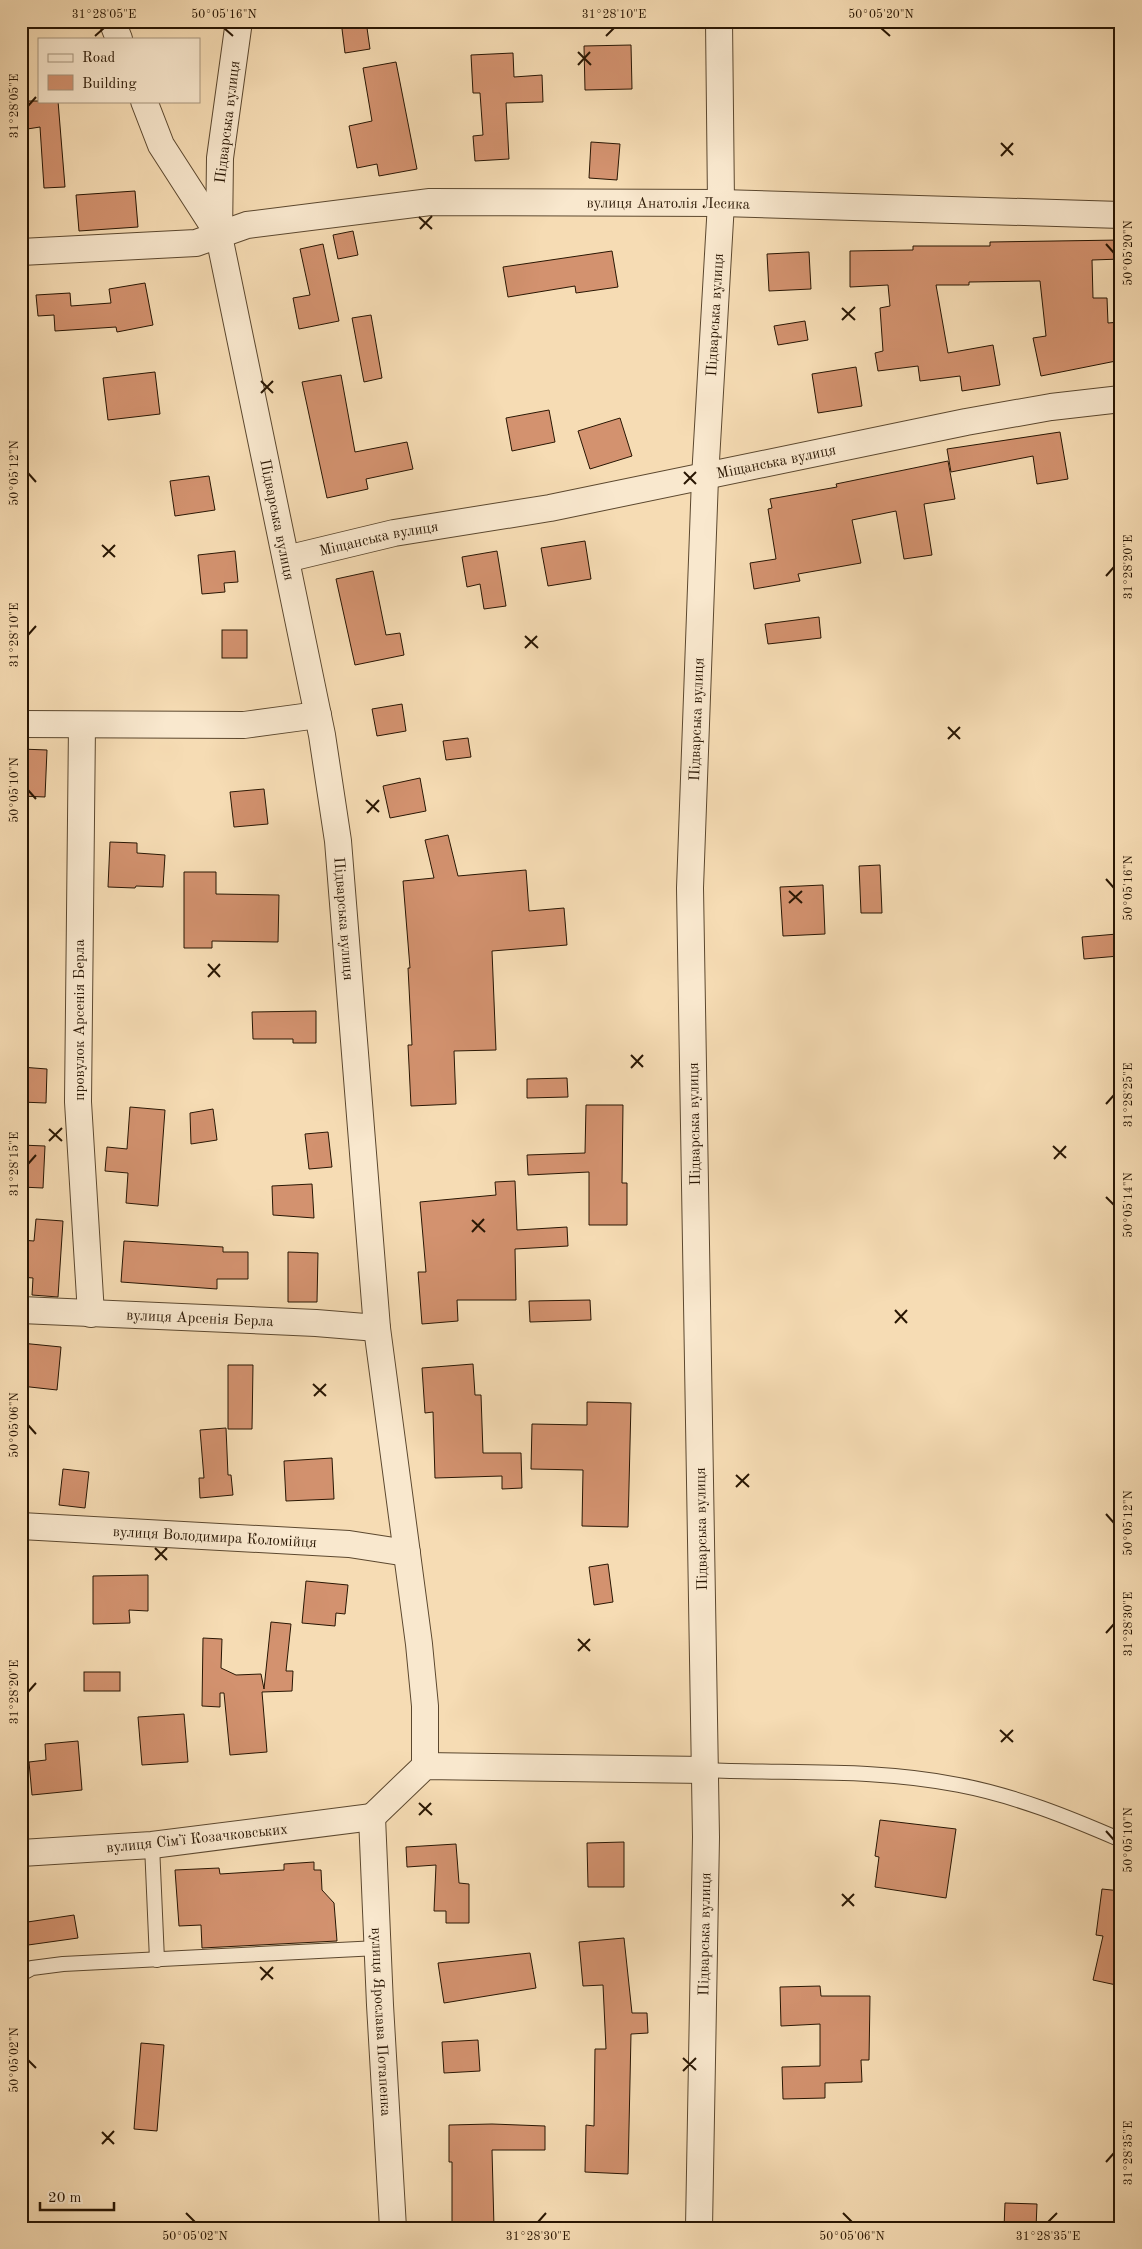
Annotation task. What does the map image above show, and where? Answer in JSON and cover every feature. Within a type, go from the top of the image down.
[{"type":"street","points":[[112,21],[119,38]]},
{"type":"street","name":"Підварська вулиця","points":[[239,21],[220,158],[219,236],[318,715],[338,841],[377,1328],[407,1552],[425,1706],[425,1766]]},
{"type":"street","name":"Підварська вулиця","points":[[699,2228],[706,1837],[690,888],[705,478],[721,203],[719,21]]},
{"type":"street","points":[[144,102],[161,146],[219,236]]},
{"type":"street","name":"вулиця Анатолія Лесика","points":[[21,252],[196,243],[248,225],[430,202],[721,203],[1121,215]]},
{"type":"street","name":"Міщанська вулиця","points":[[286,559],[394,533],[550,508],[705,478],[966,422],[1060,406],[1121,399]]},
{"type":"street","points":[[21,724],[244,725],[318,715]]},
{"type":"street","name":"провулок Арсенія Берла","points":[[82,725],[78,1102],[91,1314]]},
{"type":"street","name":"вулиця Арсенія Берла","points":[[21,1310],[316,1323],[377,1328]]},
{"type":"street","name":"вулиця Володимира Коломійця","points":[[21,1526],[349,1544],[407,1552]]},
{"type":"street","points":[[372,1817],[425,1766],[705,1770]]},
{"type":"street","name":"вулиця Сімʼї Козачковських","points":[[21,1853],[152,1845],[372,1817]]},
{"type":"street","name":"вулиця Ярослава Потапенка","points":[[372,1817],[393,2228]]},
{"type":"lane","points":[[705,1770],[773,1773],[814,1771],[866,1774],[957,1784],[1024,1801],[1064,1815],[1121,1840]]},
{"type":"lane","points":[[152,1845],[157,1960]]},
{"type":"lane","points":[[21,1974],[32,1968],[63,1964],[378,1948]]},
{"type":"building","points":[[341,21],[366,21],[370,49],[345,53]]},
{"type":"building","points":[[631,45],[632,89],[585,90],[584,46]]},
{"type":"building","points":[[513,53],[514,77],[542,75],[543,102],[506,103],[509,159],[475,161],[473,136],[483,135],[480,93],[473,93],[471,55]]},
{"type":"building","points":[[396,62],[417,169],[379,176],[377,164],[357,168],[349,126],[372,121],[363,68]]},
{"type":"building","points":[[21,101],[58,102],[65,187],[44,188],[40,127],[21,130]]},
{"type":"building","points":[[591,142],[620,144],[617,180],[589,178]]},
{"type":"building","points":[[135,191],[138,227],[79,231],[76,195]]},
{"type":"building","points":[[353,231],[358,255],[338,259],[333,235]]},
{"type":"building","points":[[1121,240],[1121,259],[1092,260],[1093,298],[1107,298],[1108,323],[1121,322],[1121,360],[1041,376],[1033,338],[1046,336],[1040,281],[969,282],[969,285],[936,285],[948,353],[993,345],[1000,385],[962,391],[960,376],[920,381],[918,366],[878,371],[875,353],[883,351],[880,308],[890,306],[888,285],[850,287],[850,251],[913,250],[913,246],[990,246],[990,242]]},
{"type":"building","points":[[323,244],[339,321],[299,329],[293,298],[310,295],[300,249]]},
{"type":"building","points":[[612,251],[618,287],[576,293],[575,286],[508,297],[503,267]]},
{"type":"building","points":[[809,252],[811,289],[769,291],[767,254]]},
{"type":"building","points":[[145,283],[153,325],[117,332],[116,327],[55,331],[54,315],[38,316],[36,295],[70,293],[71,306],[111,303],[109,289]]},
{"type":"building","points":[[371,315],[382,378],[364,382],[352,318]]},
{"type":"building","points":[[805,321],[808,340],[778,345],[774,326]]},
{"type":"building","points":[[856,367],[862,406],[818,413],[812,374]]},
{"type":"building","points":[[155,372],[160,414],[108,420],[103,378]]},
{"type":"building","points":[[341,375],[355,452],[407,442],[413,469],[366,479],[368,489],[327,498],[302,382]]},
{"type":"building","points":[[549,410],[555,442],[512,451],[506,418]]},
{"type":"building","points":[[620,418],[632,456],[590,469],[578,431]]},
{"type":"building","points":[[1060,432],[1068,479],[1037,484],[1033,456],[951,472],[947,449]]},
{"type":"building","points":[[948,461],[955,499],[924,504],[932,555],[904,559],[896,511],[852,520],[861,563],[798,574],[800,581],[754,589],[750,563],[776,559],[768,509],[772,508],[770,499],[837,487],[836,484]]},
{"type":"building","points":[[209,476],[215,510],[175,516],[170,481]]},
{"type":"building","points":[[585,541],[591,579],[548,586],[541,548]]},
{"type":"building","points":[[235,551],[238,582],[224,583],[225,592],[202,594],[198,555]]},
{"type":"building","points":[[497,551],[506,606],[484,609],[480,584],[467,587],[462,557]]},
{"type":"building","points":[[373,571],[386,635],[400,633],[404,655],[355,665],[336,579]]},
{"type":"building","points":[[819,617],[821,638],[768,644],[765,624]]},
{"type":"building","points":[[222,630],[247,630],[247,658],[222,658]]},
{"type":"building","points":[[402,704],[406,731],[377,736],[372,709]]},
{"type":"building","points":[[468,738],[471,757],[446,760],[443,741]]},
{"type":"building","points":[[21,749],[47,750],[45,797],[21,796]]},
{"type":"building","points":[[420,778],[426,811],[390,818],[383,786]]},
{"type":"building","points":[[264,789],[268,824],[234,827],[230,792]]},
{"type":"building","points":[[448,835],[458,876],[526,870],[529,911],[564,908],[567,945],[492,951],[496,1050],[454,1051],[456,1104],[411,1106],[408,1045],[412,1045],[408,968],[410,968],[403,881],[434,878],[425,840]]},
{"type":"building","points":[[110,842],[137,843],[137,853],[165,855],[163,887],[108,887]]},
{"type":"building","points":[[880,865],[882,913],[861,913],[859,866]]},
{"type":"building","points":[[184,872],[216,872],[216,894],[279,895],[278,942],[212,941],[212,948],[184,948]]},
{"type":"building","points":[[823,885],[825,934],[783,936],[780,887]]},
{"type":"building","points":[[1117,934],[1119,956],[1084,959],[1082,937]]},
{"type":"building","points":[[316,1011],[316,1043],[293,1043],[293,1039],[253,1039],[252,1012]]},
{"type":"building","points":[[21,1067],[47,1069],[46,1103],[21,1102]]},
{"type":"building","points":[[567,1078],[568,1097],[527,1098],[527,1079]]},
{"type":"building","points":[[586,1105],[623,1105],[622,1183],[627,1183],[627,1225],[589,1225],[589,1172],[528,1175],[527,1155],[585,1153]]},
{"type":"building","points":[[130,1107],[165,1110],[158,1206],[126,1203],[128,1173],[105,1171],[107,1147],[127,1149]]},
{"type":"building","points":[[213,1109],[217,1140],[191,1144],[190,1113]]},
{"type":"building","points":[[328,1132],[332,1167],[309,1169],[305,1134]]},
{"type":"building","points":[[21,1145],[45,1146],[43,1188],[21,1187]]},
{"type":"building","points":[[515,1181],[517,1230],[567,1227],[568,1246],[515,1249],[516,1300],[457,1300],[458,1321],[422,1324],[418,1272],[426,1272],[420,1202],[496,1195],[495,1182]]},
{"type":"building","points":[[312,1184],[314,1218],[273,1215],[272,1186]]},
{"type":"building","points":[[36,1219],[63,1221],[58,1297],[32,1295],[33,1278],[21,1277],[21,1240],[34,1241]]},
{"type":"building","points":[[124,1241],[223,1247],[223,1252],[248,1252],[248,1279],[217,1279],[217,1289],[121,1282]]},
{"type":"building","points":[[288,1252],[318,1253],[317,1302],[288,1302]]},
{"type":"building","points":[[590,1300],[591,1320],[530,1322],[529,1301]]},
{"type":"building","points":[[21,1343],[61,1347],[57,1390],[21,1386]]},
{"type":"building","points":[[473,1364],[475,1395],[481,1395],[483,1453],[521,1453],[522,1488],[502,1489],[502,1476],[435,1478],[433,1412],[425,1413],[422,1368]]},
{"type":"building","points":[[228,1365],[253,1365],[252,1429],[228,1429]]},
{"type":"building","points":[[587,1402],[631,1403],[628,1527],[582,1526],[583,1470],[531,1469],[532,1424],[587,1425]]},
{"type":"building","points":[[226,1428],[228,1475],[231,1475],[233,1495],[200,1498],[199,1478],[204,1478],[200,1430]]},
{"type":"building","points":[[332,1458],[334,1499],[286,1501],[284,1461]]},
{"type":"building","points":[[63,1469],[89,1472],[85,1508],[59,1505]]},
{"type":"building","points":[[608,1564],[613,1602],[594,1605],[589,1567]]},
{"type":"building","points":[[148,1575],[148,1611],[129,1610],[130,1623],[93,1624],[93,1576]]},
{"type":"building","points":[[306,1581],[348,1585],[345,1614],[336,1613],[335,1626],[302,1623]]},
{"type":"building","points":[[271,1622],[291,1624],[286,1671],[293,1671],[292,1691],[262,1692],[267,1752],[230,1755],[224,1693],[220,1693],[220,1707],[202,1706],[203,1638],[222,1639],[221,1668],[236,1675],[261,1674],[264,1689]]},
{"type":"building","points":[[84,1672],[120,1672],[120,1691],[84,1691]]},
{"type":"building","points":[[184,1714],[188,1762],[142,1765],[138,1717]]},
{"type":"building","points":[[78,1741],[82,1790],[32,1795],[29,1762],[46,1760],[45,1744]]},
{"type":"building","points":[[880,1820],[956,1829],[946,1898],[875,1887],[879,1857],[875,1856]]},
{"type":"building","points":[[624,1842],[624,1887],[588,1887],[587,1843]]},
{"type":"building","points":[[456,1844],[459,1883],[469,1884],[469,1923],[446,1923],[446,1911],[434,1911],[436,1865],[407,1867],[406,1847]]},
{"type":"building","points":[[314,1862],[314,1870],[321,1870],[322,1890],[334,1903],[337,1941],[202,1948],[201,1925],[179,1926],[175,1870],[219,1868],[220,1874],[284,1870],[284,1864]]},
{"type":"building","points":[[1102,1889],[1121,1891],[1121,1986],[1093,1980],[1103,1936],[1096,1935]]},
{"type":"building","points":[[74,1915],[78,1938],[21,1946],[21,1923]]},
{"type":"building","points":[[624,1938],[632,2013],[647,2013],[648,2033],[631,2034],[628,2174],[585,2172],[586,2125],[594,2126],[595,2049],[606,2049],[603,1985],[583,1986],[579,1942]]},
{"type":"building","points":[[530,1953],[536,1988],[444,2003],[438,1963]]},
{"type":"building","points":[[820,1986],[821,1996],[870,1996],[869,2060],[861,2060],[862,2082],[825,2083],[825,2098],[783,2099],[782,2067],[820,2066],[820,2024],[781,2026],[780,1987]]},
{"type":"building","points":[[478,2040],[480,2071],[444,2073],[442,2042]]},
{"type":"building","points":[[141,2043],[164,2045],[157,2131],[134,2129]]},
{"type":"building","points":[[449,2125],[545,2126],[545,2150],[492,2150],[494,2228],[452,2228],[452,2162],[449,2162]]},
{"type":"building","points":[[1005,2203],[1037,2204],[1036,2228],[1004,2228]]}]
